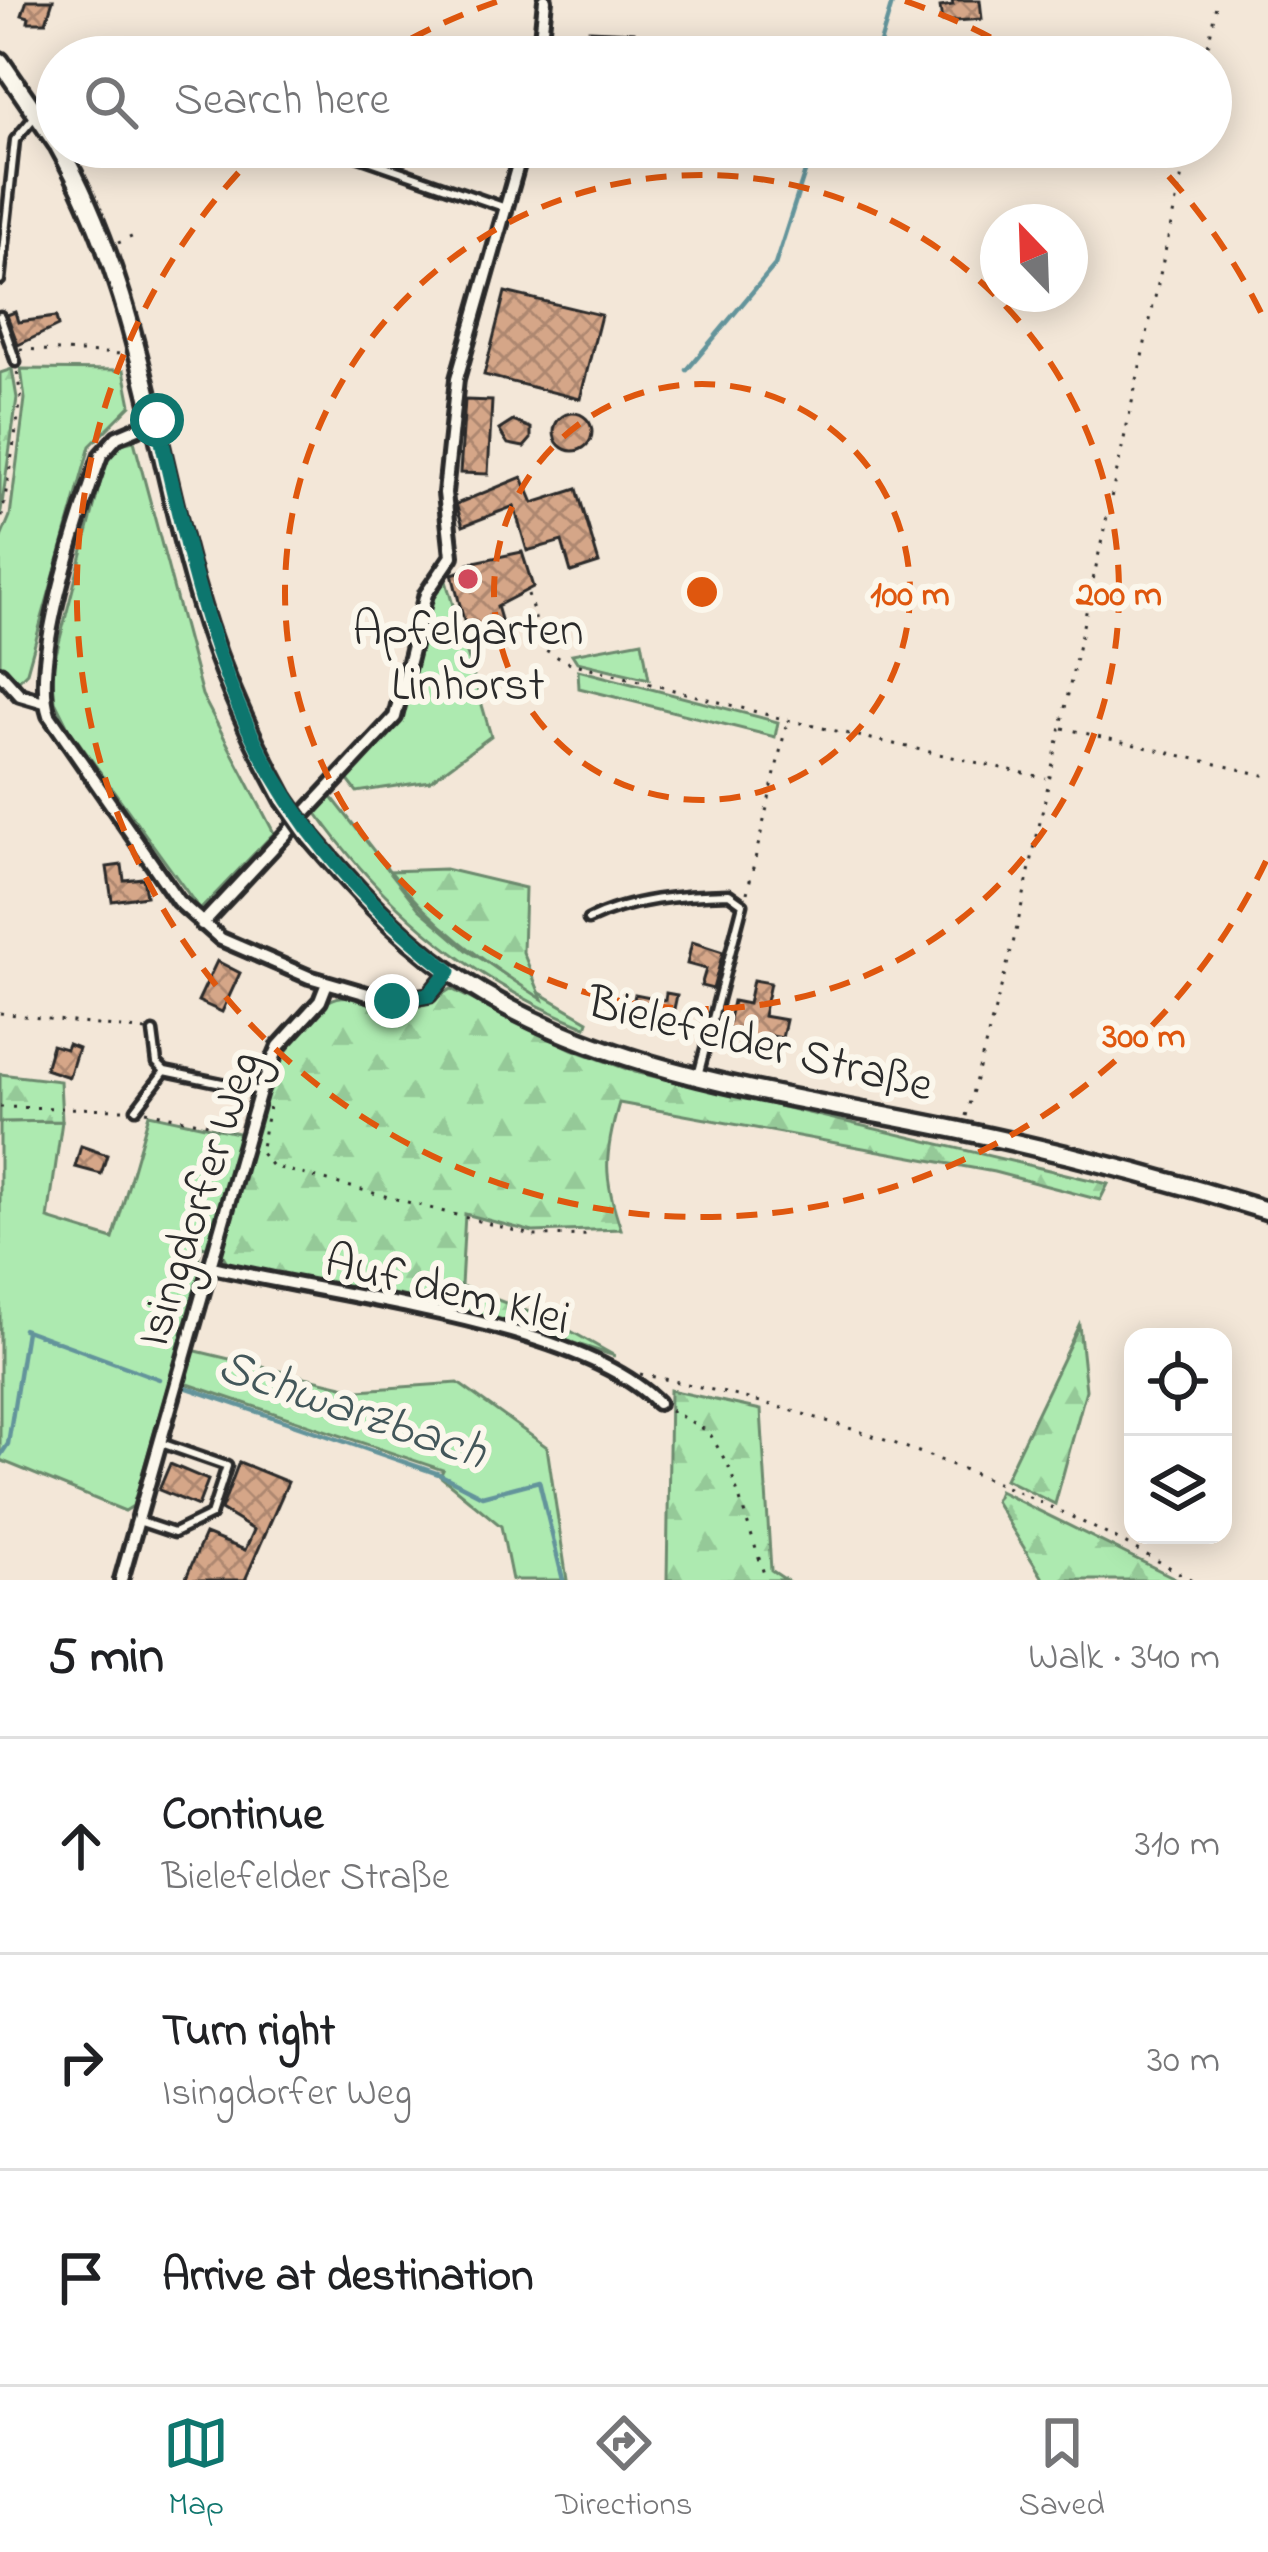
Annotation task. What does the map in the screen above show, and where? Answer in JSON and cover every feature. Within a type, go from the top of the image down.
[{"type":"main road","name":"Bielefelder Straße","points":[[0,62],[36,109]]},
{"type":"main road","name":"Bielefelder Straße","points":[[68,168],[105,248],[139,350],[206,621],[247,731],[284,799],[362,897],[449,971],[576,1039],[698,1076],[1112,1166],[1268,1211]]},
{"type":"street","points":[[541,36],[544,0]]},
{"type":"street","points":[[202,924],[394,717],[426,594],[452,556],[445,493],[457,379],[517,168]]},
{"type":"street","points":[[157,420],[117,437],[100,455],[58,602],[42,687],[44,702],[178,901],[245,953],[327,983],[407,1001],[429,995],[449,971]]},
{"type":"street","points":[[0,673],[20,694],[44,702]]},
{"type":"street","name":"Isingdorfer Weg","points":[[121,1580],[260,1091],[279,1046],[320,1001],[327,983]]},
{"type":"street","name":"Auf dem Klei","points":[[209,1266],[494,1326],[575,1354],[658,1403]]},
{"type":"lane","points":[[0,280],[15,140],[36,114]]},
{"type":"lane","points":[[391,168],[506,208]]},
{"type":"lane","points":[[0,316],[16,362]]},
{"type":"lane","points":[[588,920],[612,908],[673,897],[729,894],[742,904],[698,1076]]},
{"type":"lane","points":[[153,1032],[158,1063],[165,1071],[260,1091]]},
{"type":"lane","points":[[136,1109],[165,1071]]},
{"type":"lane","points":[[138,1521],[174,1533],[211,1515],[227,1466],[158,1442]]},
{"type":"path","points":[[1210,36],[1217,0]]},
{"type":"path","points":[[962,1131],[1015,936],[1183,168]]},
{"type":"path","points":[[105,248],[134,236]]},
{"type":"path","points":[[13,351],[33,346],[109,358],[139,350]]},
{"type":"path","points":[[0,529],[21,398],[16,362]]},
{"type":"path","points":[[527,594],[544,649],[564,661],[787,720],[1048,778]]},
{"type":"path","points":[[742,904],[787,720]]},
{"type":"path","points":[[1061,728],[1268,776]]},
{"type":"path","points":[[0,1013],[153,1032]]},
{"type":"path","points":[[260,1091],[269,1107],[260,1152],[272,1166],[535,1236],[592,1235]]},
{"type":"path","points":[[0,1107],[136,1109],[250,1133]]},
{"type":"path","points":[[616,1375],[625,1371],[849,1426],[971,1468],[1192,1580]]},
{"type":"path","points":[[658,1403],[709,1432],[730,1469],[766,1580]]},
{"type":"green space","points":[[12,369],[17,398],[0,518],[0,373]]},
{"type":"green space","points":[[21,369],[124,370],[131,405],[90,446],[27,672],[15,684],[0,668],[0,540],[10,516],[25,399]]},
{"type":"green space","points":[[134,441],[202,695],[274,833],[200,910],[69,729],[55,701],[52,670],[105,464],[120,444]]},
{"type":"green space","points":[[446,581],[491,736],[430,781],[357,792],[347,779],[398,721],[436,585]]},
{"type":"green space","points":[[642,641],[649,679],[577,662],[572,654]]},
{"type":"green space","points":[[578,670],[778,722],[775,737],[579,688]]},
{"type":"green space","points":[[331,796],[419,909],[468,951],[588,1021],[586,1027],[470,965],[403,911],[316,812]]},
{"type":"green space","points":[[445,869],[525,888],[523,952],[542,999],[460,942],[390,871]]},
{"type":"green space","points":[[451,989],[572,1049],[635,1072],[1108,1184],[1100,1200],[994,1172],[619,1103],[608,1166],[621,1229],[533,1232],[465,1214],[461,1286],[553,1321],[615,1356],[459,1307],[228,1264],[221,1252],[260,1115],[289,1046],[308,1019],[338,997],[410,1008]]},
{"type":"green space","points":[[0,1074],[60,1081],[62,1121],[0,1122]]},
{"type":"green space","points":[[149,1114],[242,1134],[210,1248],[202,1246],[198,1259],[204,1261],[133,1506],[125,1511],[0,1460],[0,1122],[62,1121],[48,1219],[113,1239]]},
{"type":"green space","points":[[1079,1325],[1086,1390],[1055,1504],[1005,1479]]},
{"type":"green space","points":[[192,1350],[359,1390],[458,1383],[547,1447],[567,1580],[512,1580],[501,1526],[440,1476],[443,1470],[182,1382]]},
{"type":"green space","points":[[670,1390],[761,1410],[771,1570],[786,1580],[667,1580]]},
{"type":"green space","points":[[999,1491],[1179,1580],[1044,1580],[995,1501]]},
{"type":"building","points":[[27,0],[53,0],[46,22],[28,22],[29,17],[22,15]]},
{"type":"building","points":[[952,0],[980,0],[982,19],[942,22],[940,7],[953,5]]},
{"type":"building","points":[[589,30],[634,32],[634,36],[589,36]]},
{"type":"building","points":[[505,292],[601,315],[580,399],[484,375]]},
{"type":"building","points":[[15,312],[18,322],[56,317],[58,326],[18,345],[7,315]]},
{"type":"building","points":[[465,400],[492,401],[488,474],[460,473]]},
{"type":"building","points":[[573,413],[587,418],[592,432],[587,446],[573,451],[559,446],[554,432],[559,418]]},
{"type":"building","points":[[513,421],[531,428],[531,439],[524,447],[508,444],[499,430]]},
{"type":"building","points":[[522,477],[533,503],[577,489],[599,563],[571,572],[562,541],[527,551],[514,506],[463,526],[456,504]]},
{"type":"building","points":[[522,552],[533,587],[497,606],[505,633],[470,644],[452,574],[471,568],[469,563]]},
{"type":"building","points":[[122,865],[124,880],[143,878],[146,896],[112,901],[107,867]]},
{"type":"building","points":[[692,942],[723,952],[713,989],[701,986],[706,969],[687,964]]},
{"type":"building","points":[[217,961],[240,973],[222,1012],[198,1001]]},
{"type":"building","points":[[753,980],[770,983],[763,1016],[786,1020],[782,1038],[772,1036],[769,1049],[727,1028],[733,1001],[748,1004]]},
{"type":"building","points":[[666,993],[677,995],[671,1023],[631,1014],[635,994],[665,1000]]},
{"type":"building","points":[[68,1044],[78,1048],[69,1077],[45,1069],[52,1045],[66,1049]]},
{"type":"building","points":[[81,1146],[107,1155],[101,1174],[75,1167]]},
{"type":"building","points":[[239,1462],[288,1482],[245,1580],[185,1580],[205,1534],[245,1550],[254,1530],[221,1510]]},
{"type":"building","points":[[170,1464],[208,1480],[198,1506],[159,1490]]},
{"type":"waterway","points":[[882,36],[893,0]]},
{"type":"waterway","points":[[687,370],[775,265],[806,168]]},
{"type":"waterway","name":"Schwarzbach","points":[[23,1329],[159,1379]]},
{"type":"waterway","points":[[0,1456],[8,1444],[26,1331]]},
{"type":"waterway","name":"Schwarzbach","points":[[185,1387],[439,1474],[482,1496],[539,1481],[563,1580]]},
{"type":"place","name":"Apfelgarten Linhorst","points":[[468,579]]},
{"type":"route","points":[[157,420],[206,621],[247,731],[310,836],[362,897],[449,971],[429,995],[392,1001]]}]
